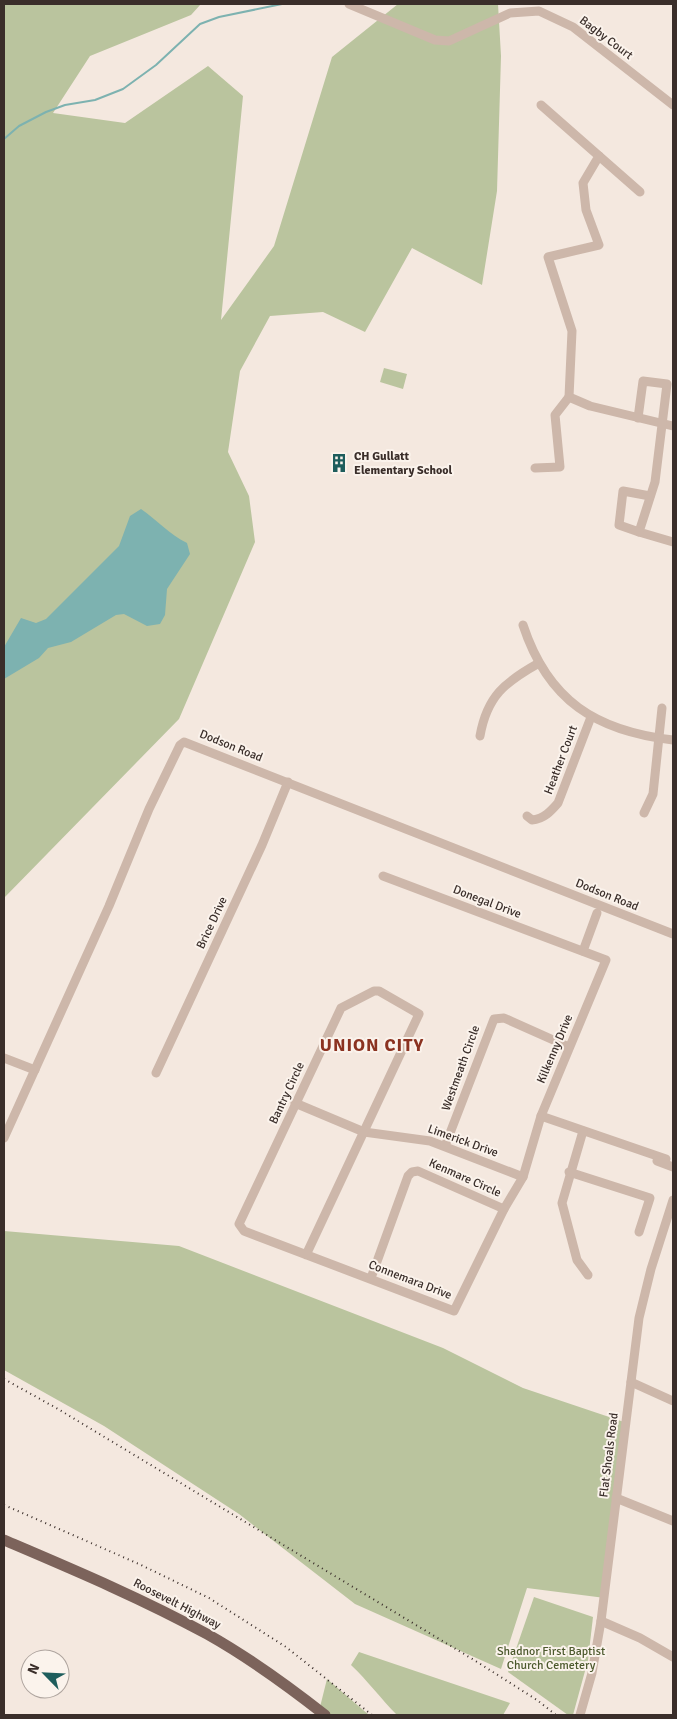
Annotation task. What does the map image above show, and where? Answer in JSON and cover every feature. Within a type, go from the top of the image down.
[{"type":"main road","name":"Roosevelt Highway","points":[[4,1540],[142,1600],[199,1630],[259,1666],[322,1714]]},
{"type":"street","name":"Bagby Court","points":[[349,4],[435,40],[449,40],[510,13],[539,11],[574,27],[673,104]]},
{"type":"street","points":[[541,105],[640,192]]},
{"type":"street","points":[[535,468],[560,467],[555,415],[569,398],[572,331],[548,257],[599,245],[586,210],[582,183],[599,156]]},
{"type":"street","points":[[638,418],[643,381],[667,384],[655,482],[639,532]]},
{"type":"street","points":[[569,398],[590,406],[673,426]]},
{"type":"street","points":[[650,496],[623,491],[619,525],[673,542]]},
{"type":"street","points":[[523,625],[539,663],[564,695],[591,717],[624,732],[673,740]]},
{"type":"street","points":[[480,736],[486,713],[498,692],[514,676],[539,663]]},
{"type":"street","points":[[644,814],[653,794],[662,708]]},
{"type":"street","name":"Heather Court","points":[[527,816],[532,820],[538,820],[550,812],[558,803],[591,717]]},
{"type":"street","name":"Dodson Road","points":[[4,1138],[149,809],[180,745],[188,742],[673,934]]},
{"type":"street","name":"Brice Drive","points":[[156,1072],[262,844],[288,782]]},
{"type":"street","name":"Donegal Drive","points":[[383,876],[582,951]]},
{"type":"street","points":[[582,951],[597,913]]},
{"type":"street","name":"Kilkenny Drive","points":[[504,1209],[523,1177],[540,1116],[606,960],[582,951]]},
{"type":"street","name":"Bantry Circle","points":[[374,991],[379,991],[419,1014],[306,1255],[244,1231],[239,1224],[295,1103],[341,1008],[374,991]]},
{"type":"street","name":"Westmeath Circle","points":[[446,1146],[494,1019],[504,1018],[569,1047]]},
{"type":"street","points":[[4,1058],[35,1070]]},
{"type":"street","name":"Limerick Drive","points":[[295,1103],[364,1132],[416,1138],[446,1146],[523,1177]]},
{"type":"street","points":[[540,1116],[644,1152],[648,1158],[669,1160]]},
{"type":"street","points":[[583,1131],[562,1203],[577,1260],[588,1275]]},
{"type":"street","name":"Kenmare Circle","points":[[371,1278],[408,1176],[412,1172],[418,1171],[504,1209]]},
{"type":"street","points":[[570,1172],[650,1198],[639,1232]]},
{"type":"street","name":"Flat Shoals Road","points":[[580,1715],[592,1673],[601,1621],[631,1382],[645,1290],[673,1200]]},
{"type":"street","name":"Connemara Drive","points":[[306,1255],[454,1311],[504,1209]]},
{"type":"street","points":[[631,1382],[673,1401]]},
{"type":"street","points":[[616,1498],[673,1521]]},
{"type":"street","points":[[601,1621],[640,1638],[673,1657]]},
{"type":"green space","points":[[4,4],[201,4],[191,15],[90,56],[53,113],[125,123],[208,66],[243,96],[221,320],[274,246],[332,57],[398,4],[498,4],[501,56],[497,191],[482,285],[412,248],[365,332],[323,312],[270,316],[240,371],[228,452],[249,496],[255,542],[179,719],[4,898]]},
{"type":"green space","points":[[384,368],[407,374],[403,389],[380,382]]},
{"type":"green space","points":[[4,1231],[179,1246],[443,1348],[523,1388],[624,1422],[605,1598],[527,1588],[501,1669],[355,1604],[239,1514],[104,1426],[4,1370]]},
{"type":"green space","name":"Shadnor First Baptist Church Cemetery","points":[[534,1597],[593,1617],[588,1660],[573,1715],[568,1715],[508,1672]]},
{"type":"green space","name":"Shadnor First Baptist Church Cemetery","points":[[359,1652],[510,1703],[503,1715],[397,1715],[351,1665]]},
{"type":"green space","points":[[327,1679],[369,1715],[318,1715]]},
{"type":"water","points":[[141,509],[187,543],[190,554],[167,589],[165,615],[160,624],[147,626],[124,614],[116,615],[71,642],[48,648],[39,658],[4,679],[4,647],[21,618],[36,623],[46,619],[119,546],[130,516]]},
{"type":"waterway","points":[[4,139],[19,126],[46,112],[65,105],[95,100],[123,89],[156,65],[200,24],[219,17],[282,4]]},
{"type":"railway","points":[[4,1379],[58,1409],[474,1660],[537,1700],[556,1715]]},
{"type":"railway","points":[[4,1505],[139,1564],[209,1598],[286,1647],[372,1715]]},
{"type":"place","name":"CH Gullatt Elementary School","points":[[339,463]]},
{"type":"district","name":"UNION CITY","points":[[372,1045]]}]
